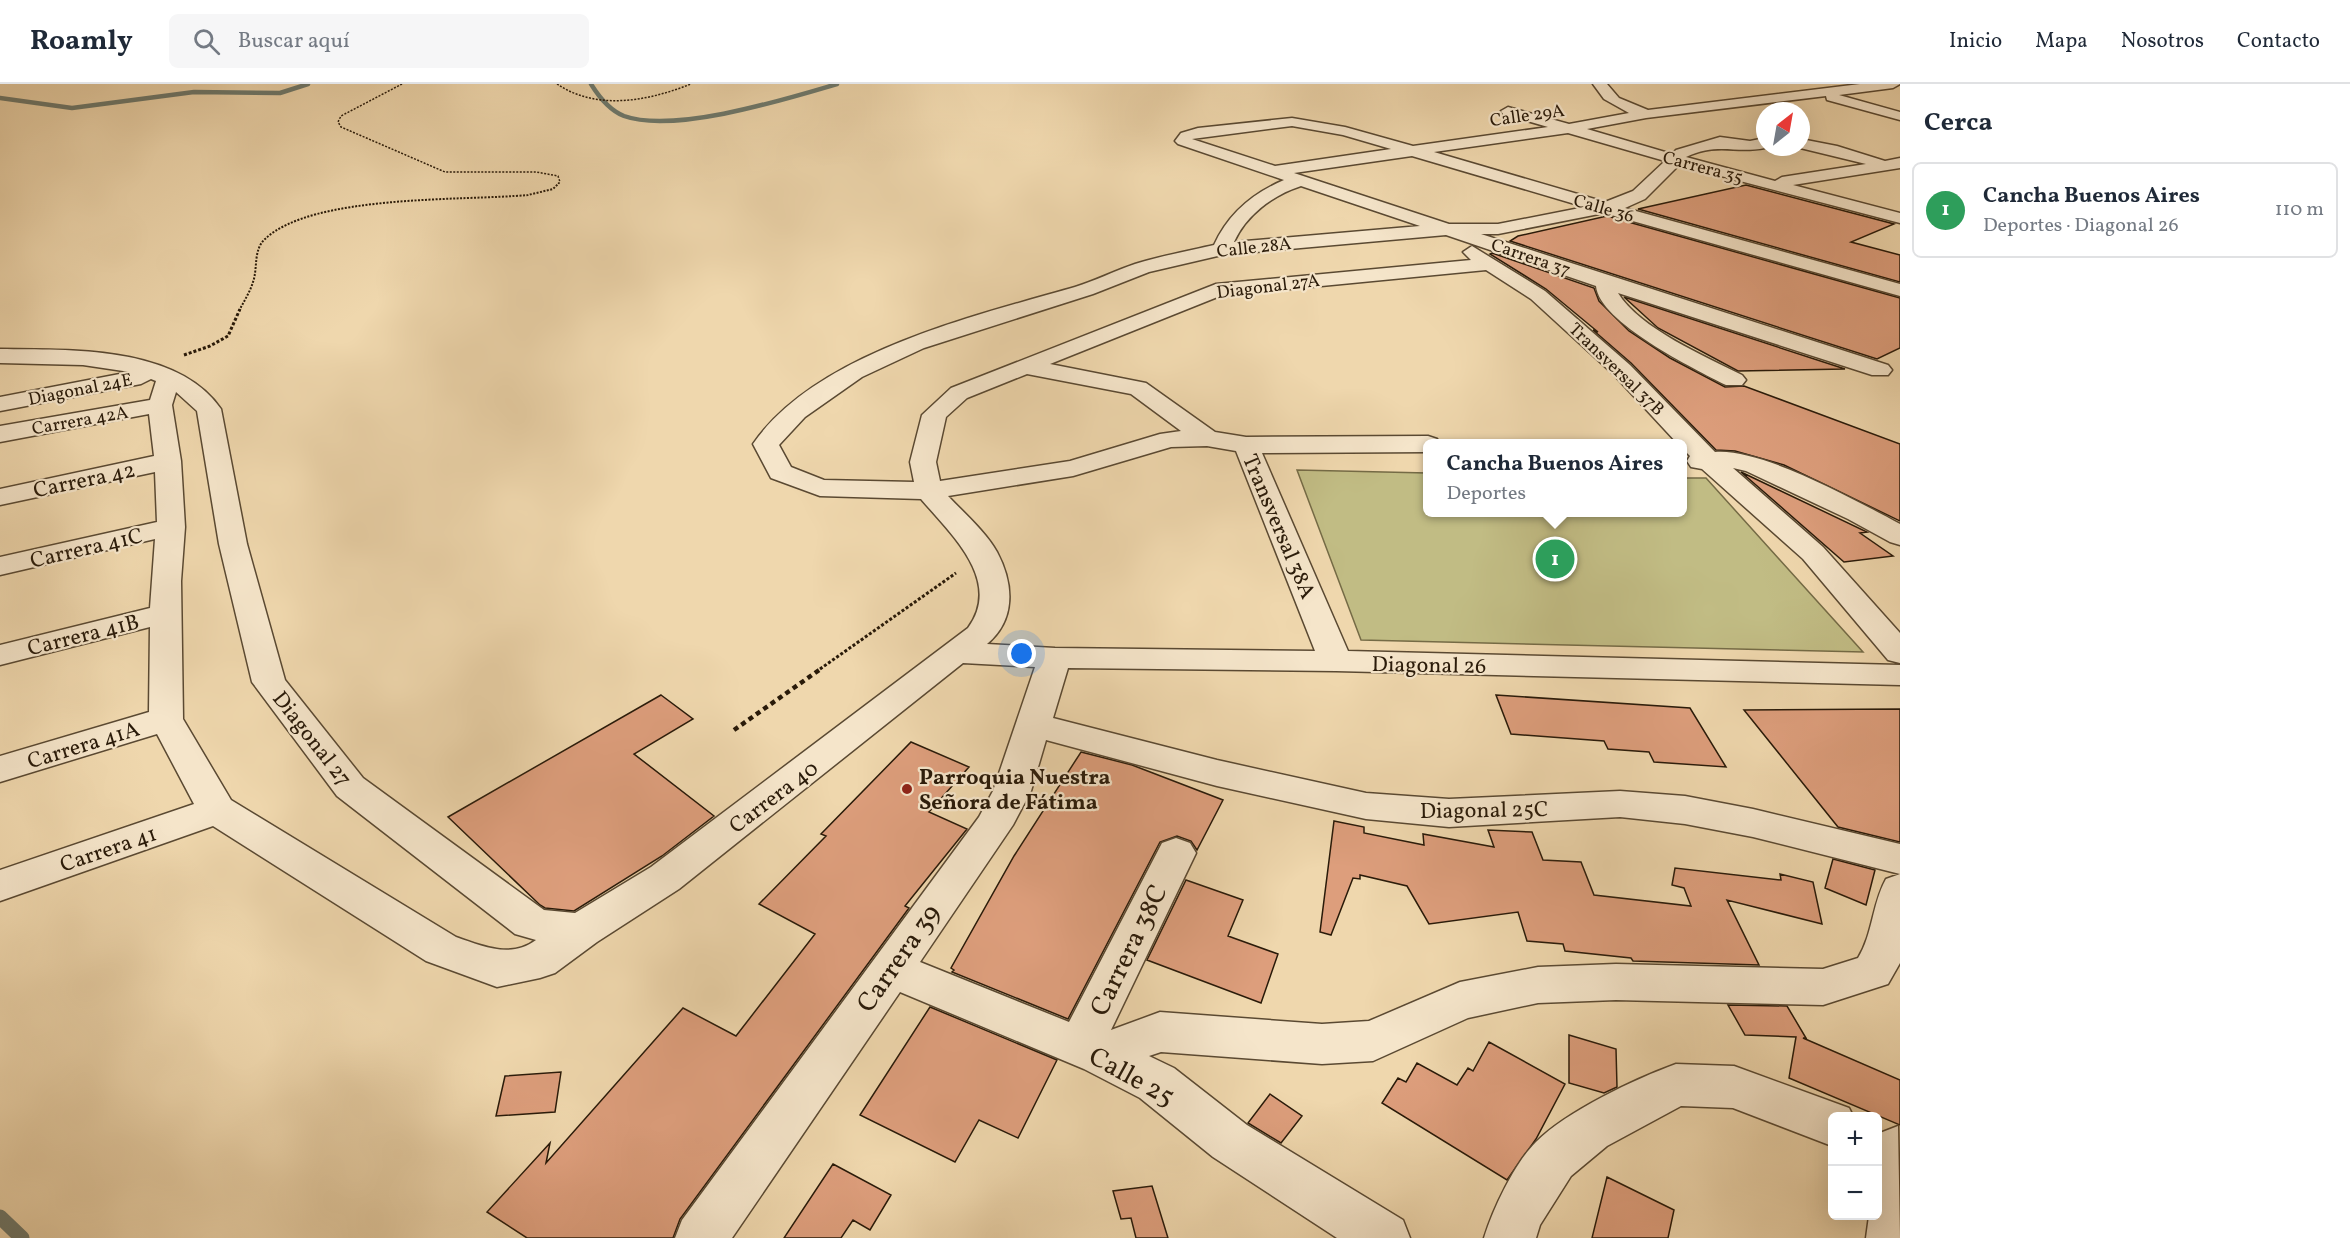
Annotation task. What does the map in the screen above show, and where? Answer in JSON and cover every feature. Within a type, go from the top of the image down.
[{"type":"street","points":[[1600,84],[1604,93],[1617,102],[1680,124]]},
{"type":"street","points":[[1783,84],[1900,116]]},
{"type":"street","name":"Calle 29A","points":[[1273,172],[1565,129],[1646,114],[1893,84]]},
{"type":"street","name":"Carrera 35","points":[[1508,111],[1565,129],[1900,218]]},
{"type":"street","name":"Calle 36","points":[[1183,141],[1186,136],[1198,132],[1292,122],[1309,123],[1345,131],[1604,208],[1900,290]]},
{"type":"street","points":[[1700,129],[1717,136],[1720,142]]},
{"type":"street","name":"Carrera 37","points":[[1183,141],[1452,229],[1608,284],[1880,370]]},
{"type":"street","name":"Calle 28A","points":[[929,491],[820,488],[780,472],[766,444],[796,412],[854,372],[916,343],[1086,290],[1142,268],[1222,249],[1452,229],[1497,229],[1604,208],[1638,195],[1683,153],[1720,142],[1756,145]]},
{"type":"street","points":[[1810,146],[1895,165]]},
{"type":"street","points":[[1772,185],[1895,165]]},
{"type":"street","points":[[1222,249],[1233,225],[1245,213],[1271,192],[1301,180]]},
{"type":"street","name":"Transversal 37B","points":[[1452,229],[1449,236],[1538,295],[1622,370],[1678,439]]},
{"type":"street","name":"Diagonal 27A","points":[[1027,367],[1138,319],[1216,290],[1488,264]]},
{"type":"street","points":[[1608,284],[1605,288],[1615,304],[1656,336],[1686,356],[1734,380]]},
{"type":"street","points":[[0,356],[71,358],[159,381],[168,461],[171,527],[166,614],[166,719],[217,810]]},
{"type":"street","points":[[983,553],[929,491],[923,462],[934,415],[959,393],[1027,367]]},
{"type":"street","name":"Transversal 38A","points":[[1027,367],[1138,388],[1207,438],[1246,445],[1336,662]]},
{"type":"street","name":"Diagonal 24E","points":[[0,404],[159,381]]},
{"type":"street","name":"Carrera 42A","points":[[0,434],[159,381]]},
{"type":"street","name":"Diagonal 27","points":[[159,381],[200,397],[209,409],[233,544],[269,682],[350,787],[530,922],[552,929],[582,930]]},
{"type":"street","points":[[929,491],[1073,468],[1169,439],[1207,438]]},
{"type":"street","points":[[1246,445],[1423,444]]},
{"type":"street","points":[[1696,461],[1725,459],[1752,464],[1858,513],[1900,536]]},
{"type":"street","name":"Carrera 42","points":[[0,497],[168,461]]},
{"type":"street","name":"Transversal 37B","points":[[1696,461],[1813,553],[1900,653]]},
{"type":"street","name":"Carrera 41C","points":[[0,566],[171,527]]},
{"type":"street","name":"Carrera 40","points":[[217,810],[441,949],[497,969],[540,961],[582,930],[665,878],[979,635],[993,615],[996,593],[983,553]]},
{"type":"street","name":"Carrera 41B","points":[[0,655],[166,614]]},
{"type":"street","name":"Diagonal 26","points":[[958,653],[1055,658],[1900,675]]},
{"type":"street","name":"Carrera 39","points":[[701,1238],[994,825],[1012,791],[1055,658]]},
{"type":"street","name":"Carrera 41A","points":[[0,769],[166,719]]},
{"type":"street","name":"Diagonal 25C","points":[[1035,725],[1217,773],[1366,806],[1449,813],[1620,804],[1685,810],[1753,823],[1900,859]]},
{"type":"street","name":"Carrera 41","points":[[0,886],[217,810]]},
{"type":"street","name":"Carrera 38C","points":[[1090,1051],[1176,853]]},
{"type":"street","points":[[1090,1051],[1160,1032],[1322,1044],[1373,1041],[1460,1001],[1538,985],[1616,982],[1823,987],[1873,971],[1886,949],[1900,890]]},
{"type":"street","name":"Calle 25","points":[[890,969],[1090,1051],[1157,1083],[1230,1141],[1384,1238]]},
{"type":"street","points":[[1510,1238],[1517,1215],[1553,1159],[1590,1130],[1676,1084],[1734,1087],[1828,1122]]},
{"type":"street","points":[[1892,1146],[1900,1183],[1892,1238]]},
{"type":"path","points":[[159,381],[221,341],[233,330],[235,316],[249,294],[256,272],[255,257],[263,240],[286,226],[322,214],[361,208],[528,195],[553,189],[560,182],[558,176],[536,172],[462,173],[434,170],[393,148],[341,128],[338,122],[341,116],[402,84]]},
{"type":"path","points":[[557,84],[568,93],[586,99],[601,100],[658,97],[691,84]]},
{"type":"path","points":[[734,730],[983,553]]},
{"type":"shaded area","points":[[1297,470],[1423,473],[1423,517],[1687,517],[1687,478],[1706,478],[1863,652],[1361,640]]},
{"type":"building","points":[[1746,185],[1894,224],[1851,242],[1900,255],[1900,282],[1638,209]]},
{"type":"building","points":[[1607,216],[1900,298],[1900,348],[1877,359],[1510,241],[1518,236]]},
{"type":"building","points":[[1490,254],[1594,288],[1599,301],[1629,331],[1670,358],[1725,387],[1744,386],[1900,444],[1900,521],[1784,465],[1735,451],[1716,450],[1631,363],[1593,330],[1598,332],[1546,289]]},
{"type":"building","points":[[1624,297],[1845,369],[1738,371],[1658,328]]},
{"type":"building","points":[[1741,472],[1867,532],[1860,533],[1893,556],[1844,562]]},
{"type":"building","points":[[661,695],[693,719],[634,754],[714,816],[662,856],[574,911],[545,908],[540,905],[448,817]]},
{"type":"building","points":[[1496,695],[1690,708],[1726,767],[1654,762],[1649,752],[1608,749],[1604,741],[1511,734]]},
{"type":"building","points":[[1900,709],[1900,842],[1838,827],[1744,710]]},
{"type":"building","points":[[911,742],[969,767],[929,812],[967,829],[905,906],[909,908],[680,1219],[673,1238],[527,1238],[487,1212],[550,1143],[546,1163],[683,1008],[736,1036],[815,934],[759,904],[826,836],[821,834]]},
{"type":"building","points":[[1081,752],[1132,765],[1223,800],[1197,850],[1191,841],[1177,836],[1160,842],[1068,1019],[952,972],[954,970],[951,968],[1014,856]]},
{"type":"building","points":[[1334,821],[1364,827],[1364,833],[1424,845],[1423,834],[1494,847],[1488,830],[1532,832],[1543,860],[1581,862],[1594,895],[1691,906],[1684,888],[1672,885],[1675,868],[1781,880],[1780,874],[1813,882],[1822,924],[1727,900],[1759,965],[1633,961],[1631,958],[1565,951],[1563,944],[1527,941],[1518,912],[1429,924],[1407,886],[1360,875],[1360,879],[1353,878],[1331,935],[1320,932]]},
{"type":"building","points":[[1833,859],[1875,870],[1866,905],[1825,888]]},
{"type":"building","points":[[1186,880],[1243,900],[1228,936],[1278,954],[1261,1003],[1147,960]]},
{"type":"building","points":[[1728,1005],[1787,1006],[1806,1038],[1803,1038],[1900,1080],[1900,1125],[1882,1117],[1882,1112],[1869,1112],[1789,1078],[1796,1037],[1745,1035]]},
{"type":"building","points":[[930,1007],[1057,1060],[1018,1138],[979,1120],[955,1162],[860,1115]]},
{"type":"building","points":[[1569,1035],[1616,1049],[1617,1087],[1604,1093],[1569,1083]]},
{"type":"building","points":[[1489,1042],[1565,1084],[1536,1139],[1507,1180],[1382,1103],[1398,1078],[1406,1082],[1417,1063],[1457,1085],[1468,1068],[1473,1071]]},
{"type":"building","points":[[561,1072],[555,1112],[496,1116],[505,1076]]},
{"type":"building","points":[[1270,1094],[1302,1116],[1281,1143],[1248,1123]]},
{"type":"building","points":[[833,1164],[891,1195],[870,1230],[853,1220],[841,1238],[784,1238]]},
{"type":"building","points":[[1607,1177],[1674,1210],[1668,1238],[1592,1238]]},
{"type":"building","points":[[1152,1186],[1168,1238],[1136,1238],[1131,1218],[1121,1219],[1113,1191]]},
{"type":"waterway","points":[[0,98],[72,108],[194,92],[280,93],[308,84]]},
{"type":"waterway","points":[[591,84],[605,103],[624,116],[671,121],[730,112],[837,84]]},
{"type":"waterway","points":[[0,1217],[22,1238]]},
{"type":"place","name":"Cancha Buenos Aires","points":[[1555,559]]},
{"type":"place","name":"Parroquia Nuestra Señora de Fátima","points":[[907,789]]}]
